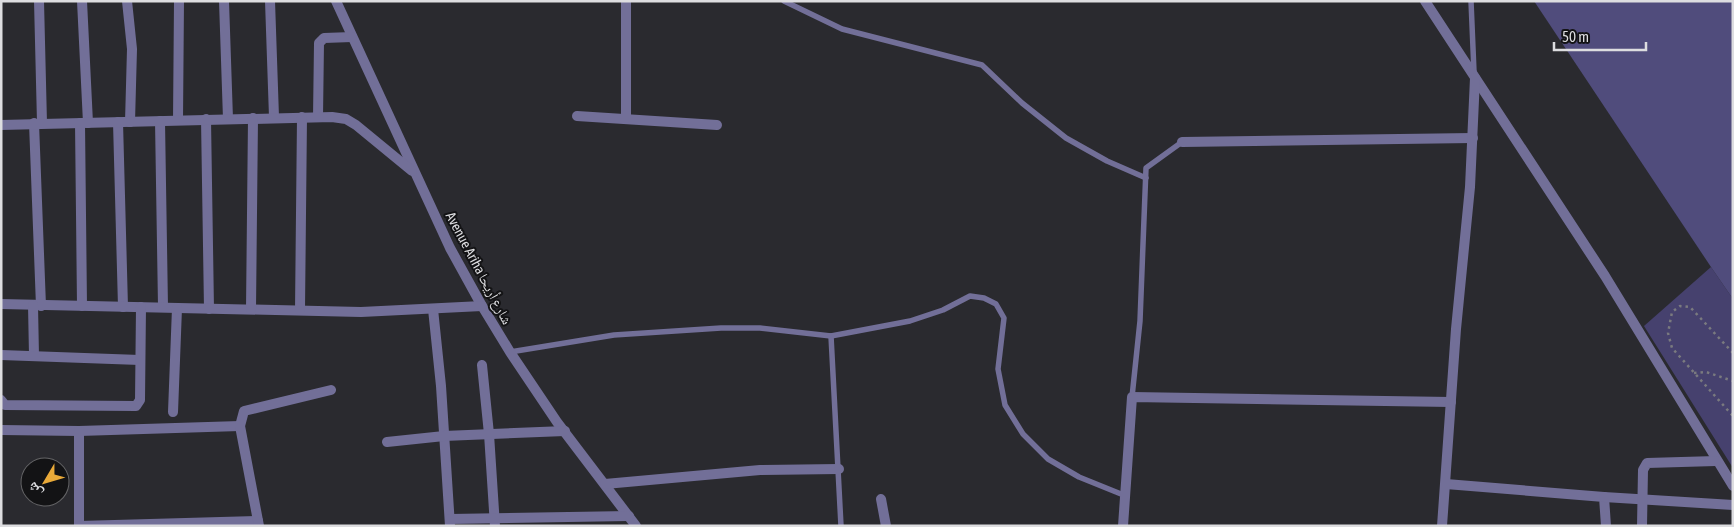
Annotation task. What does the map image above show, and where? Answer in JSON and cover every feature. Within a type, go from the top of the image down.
[{"type":"street","points":[[34,356],[37,305],[39,1]]},
{"type":"street","points":[[82,1],[84,123],[82,306]]},
{"type":"street","points":[[127,1],[132,49],[130,122]]},
{"type":"street","points":[[178,120],[179,1]]},
{"type":"street","points":[[224,1],[228,119]]},
{"type":"street","points":[[270,1],[274,117]]},
{"type":"street","name":"Avenue Ariha شارع أريحا","points":[[336,1],[450,248],[482,306],[510,352],[565,431],[636,526]]},
{"type":"street","points":[[626,1],[626,118]]},
{"type":"street","points":[[1425,1],[1605,276],[1716,461],[1733,486]]},
{"type":"street","points":[[318,117],[319,43],[324,38],[352,37]]},
{"type":"street","points":[[1442,526],[1473,138],[1475,77]]},
{"type":"street","points":[[577,116],[718,125]]},
{"type":"street","points":[[1,125],[274,117],[318,117],[346,120],[356,125],[415,173]]},
{"type":"street","points":[[300,310],[302,117]]},
{"type":"street","points":[[251,310],[254,118]]},
{"type":"street","points":[[206,119],[209,309]]},
{"type":"street","points":[[160,121],[163,307]]},
{"type":"street","points":[[118,122],[123,307]]},
{"type":"street","points":[[1182,142],[1473,138]]},
{"type":"street","points":[[1,304],[362,312],[482,306]]},
{"type":"street","points":[[1,400],[5,405],[136,406],[140,400],[141,307]]},
{"type":"street","points":[[173,412],[177,308]]},
{"type":"street","points":[[433,309],[442,386],[450,522],[495,522],[629,516]]},
{"type":"street","points":[[1,355],[140,360]]},
{"type":"street","points":[[482,365],[495,522]]},
{"type":"street","points":[[79,431],[79,526],[258,524],[240,426],[244,411],[331,390]]},
{"type":"street","points":[[1123,526],[1132,397],[1451,402]]},
{"type":"street","points":[[1,430],[79,431],[240,426]]},
{"type":"street","points":[[387,442],[444,436],[565,431]]},
{"type":"street","points":[[1642,526],[1643,470],[1647,464],[1716,461]]},
{"type":"street","points":[[604,484],[760,470],[839,469]]},
{"type":"street","points":[[1446,484],[1642,500],[1733,505]]},
{"type":"street","points":[[1604,497],[1606,526]]},
{"type":"street","points":[[881,499],[886,526]]},
{"type":"lane","points":[[784,1],[842,29],[982,65],[1022,103],[1066,138],[1107,161],[1146,178]]},
{"type":"lane","points":[[1471,1],[1475,77]]},
{"type":"lane","points":[[1132,397],[1140,321],[1148,165],[1182,142]]},
{"type":"lane","points":[[510,352],[614,336],[721,328],[760,328],[831,336],[910,321],[943,310],[970,296],[984,298],[996,304],[1004,318],[998,368],[1005,405],[1023,434],[1048,459],[1079,477],[1126,496]]},
{"type":"lane","points":[[831,336],[841,526]]},
{"type":"path","points":[[1733,353],[1694,310],[1685,305],[1676,308],[1669,320],[1668,338],[1672,348],[1733,416]]},
{"type":"path","points":[[1694,373],[1706,372],[1733,381]]},
{"type":"shaded area","points":[[1534,1],[1733,1],[1733,299],[1711,267]]},
{"type":"shaded area","points":[[1711,267],[1733,299],[1733,468],[1644,326]]}]
